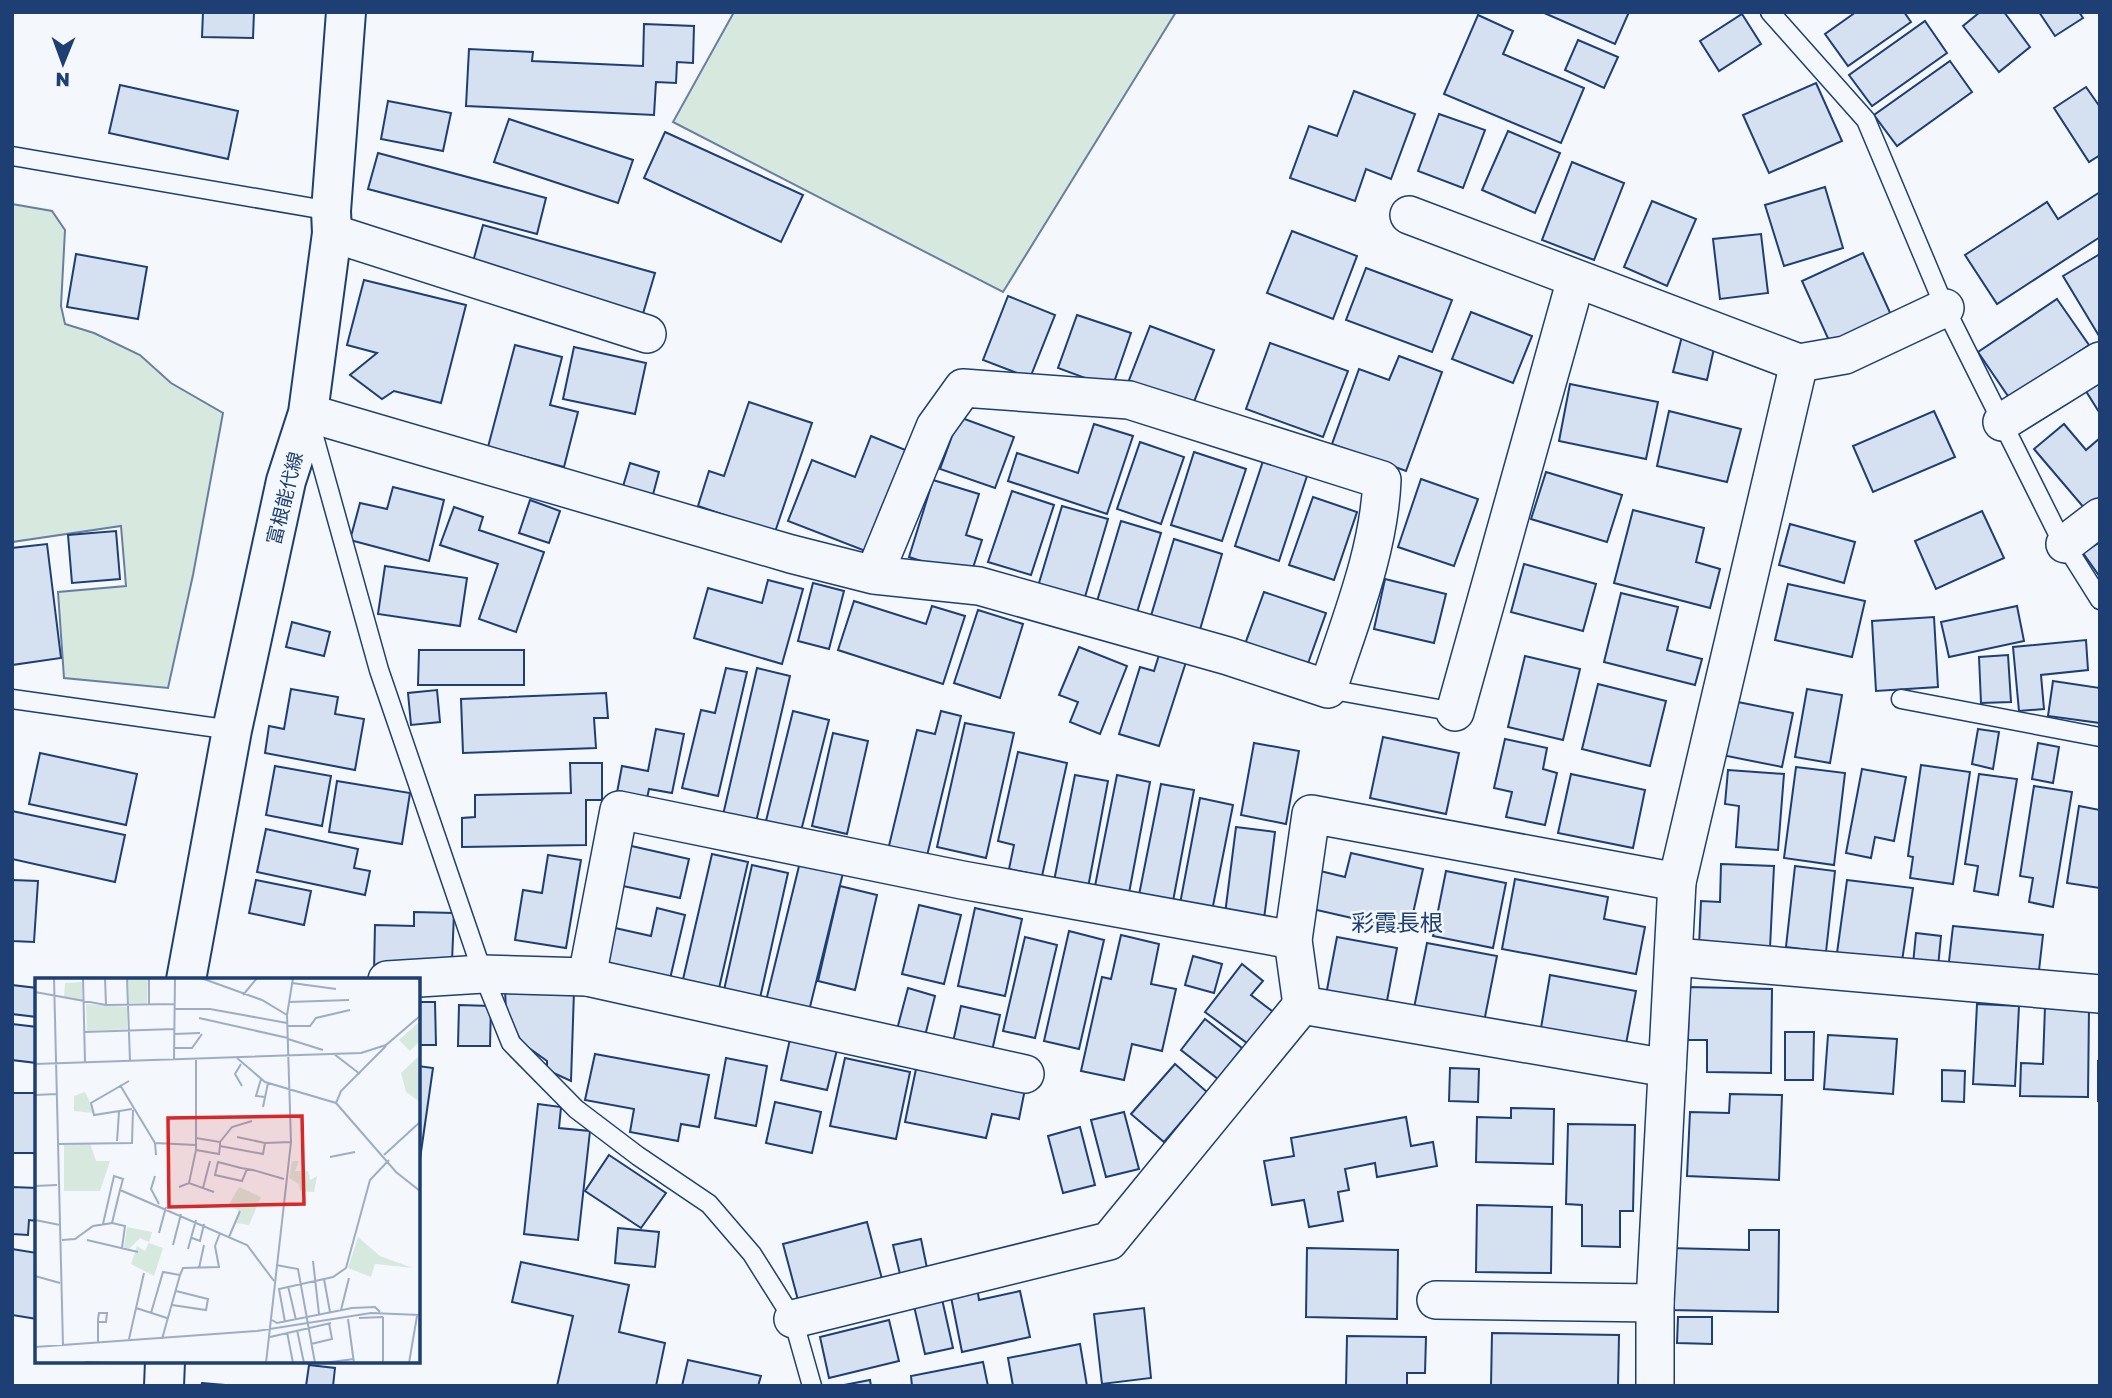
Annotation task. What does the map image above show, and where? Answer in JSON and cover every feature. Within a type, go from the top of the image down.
[{"type":"main road","name":"富根能代線","points":[[186,978],[232,730],[286,481],[308,412],[332,222],[346,12]]},
{"type":"main road","points":[[164,1386],[165,1363]]},
{"type":"street","points":[[1409,215],[1799,363],[1845,355],[1945,308]]},
{"type":"street","points":[[332,222],[647,334]]},
{"type":"street","points":[[1455,712],[1576,279]]},
{"type":"street","points":[[2002,422],[2100,360]]},
{"type":"street","points":[[1655,1386],[1655,1303],[1677,881],[1799,363]]},
{"type":"street","points":[[308,412],[778,550],[874,575],[979,586],[1228,656],[1328,688],[1370,555],[1381,502],[1382,480],[1129,400],[963,388],[935,427],[874,575]]},
{"type":"street","points":[[2064,544],[2100,517]]},
{"type":"street","points":[[587,977],[619,810],[962,880],[1293,940]]},
{"type":"street","points":[[793,1319],[1109,1241],[1302,1005],[1293,940],[1311,814],[1677,881]]},
{"type":"street","points":[[1675,957],[2100,994]]},
{"type":"street","points":[[419,978],[483,974],[587,977],[1025,1074]]},
{"type":"street","points":[[1302,1005],[1667,1068]]},
{"type":"street","points":[[1436,1300],[1655,1303]]},
{"type":"lane","points":[[1770,12],[1866,120],[1945,308],[2064,544],[2100,600]]},
{"type":"lane","points":[[12,156],[332,222]]},
{"type":"lane","points":[[308,412],[379,670],[483,974],[511,1043],[576,1109],[638,1156],[709,1204],[752,1254],[793,1319],[812,1386]]},
{"type":"lane","points":[[1328,688],[1455,712]]},
{"type":"lane","points":[[1901,698],[2100,737]]},
{"type":"lane","points":[[12,699],[232,730]]},
{"type":"shaded area","points":[[734,12],[1176,12],[1003,292],[673,122]]},
{"type":"shaded area","points":[[12,204],[52,211],[65,230],[61,306],[65,324],[94,333],[140,355],[171,383],[223,413],[193,575],[168,688],[64,678],[58,592],[126,586],[121,526],[12,542]]},
{"type":"building","points":[[203,12],[254,12],[253,38],[202,37]]},
{"type":"building","points":[[1542,12],[1629,12],[1615,44]]},
{"type":"building","points":[[1856,12],[1904,12],[1911,22],[1848,66],[1825,34]]},
{"type":"building","points":[[1980,12],[2004,12],[2030,47],[1999,72],[1963,26]]},
{"type":"building","points":[[2039,12],[2079,12],[2083,18],[2055,36]]},
{"type":"building","points":[[1742,14],[1761,44],[1719,71],[1700,41]]},
{"type":"building","points":[[1478,15],[1513,31],[1503,54],[1584,88],[1561,143],[1444,94]]},
{"type":"building","points":[[1925,21],[1947,53],[1872,106],[1849,75]]},
{"type":"building","points":[[644,24],[694,26],[693,63],[677,62],[676,83],[656,82],[654,115],[466,106],[469,49],[533,52],[532,61],[643,66]]},
{"type":"building","points":[[1578,40],[1618,57],[1604,88],[1565,70]]},
{"type":"building","points":[[1950,61],[1972,92],[1897,146],[1874,115]]},
{"type":"building","points":[[1816,83],[1842,141],[1769,173],[1743,115]]},
{"type":"building","points":[[120,85],[238,111],[228,159],[109,133]]},
{"type":"building","points":[[2086,87],[2100,107],[2100,155],[2089,162],[2054,108]]},
{"type":"building","points":[[1354,91],[1415,114],[1391,179],[1366,169],[1355,201],[1290,178],[1309,126],[1337,136]]},
{"type":"building","points":[[388,101],[451,113],[443,151],[381,139]]},
{"type":"building","points":[[1439,114],[1485,130],[1463,188],[1418,171]]},
{"type":"building","points":[[509,119],[633,160],[618,203],[494,162]]},
{"type":"building","points":[[1508,131],[1560,153],[1535,213],[1482,190]]},
{"type":"building","points":[[665,132],[803,195],[781,242],[644,178]]},
{"type":"building","points":[[378,153],[546,198],[537,234],[368,189]]},
{"type":"building","points":[[1572,162],[1624,183],[1594,260],[1542,240]]},
{"type":"building","points":[[1825,187],[1843,248],[1784,266],[1765,205]]},
{"type":"building","points":[[2100,192],[2100,237],[1997,304],[1965,255],[2047,202],[2058,219]]},
{"type":"building","points":[[1652,201],[1696,219],[1667,286],[1624,267]]},
{"type":"building","points":[[483,225],[655,273],[642,317],[471,269]]},
{"type":"building","points":[[1292,231],[1357,256],[1333,319],[1267,293]]},
{"type":"building","points":[[1761,234],[1768,293],[1720,299],[1713,239]]},
{"type":"building","points":[[1863,253],[1892,317],[1831,345],[1802,281]]},
{"type":"building","points":[[76,254],[147,267],[138,319],[67,307]]},
{"type":"building","points":[[2100,254],[2100,335],[2099,336],[2063,276]]},
{"type":"building","points":[[1366,268],[1452,300],[1432,352],[1346,320]]},
{"type":"building","points":[[364,280],[466,305],[441,403],[394,391],[382,399],[350,375],[377,353],[347,345]]},
{"type":"building","points":[[1008,296],[1055,315],[1030,378],[983,360]]},
{"type":"building","points":[[2057,299],[2089,345],[2010,399],[1978,352]]},
{"type":"building","points":[[1471,312],[1532,336],[1513,383],[1452,359]]},
{"type":"building","points":[[1077,315],[1131,333],[1112,388],[1058,368]]},
{"type":"building","points":[[1150,326],[1214,350],[1190,412],[1126,388]]},
{"type":"building","points":[[1682,336],[1715,344],[1707,380],[1673,372]]},
{"type":"building","points":[[1270,343],[1348,371],[1323,437],[1246,409]]},
{"type":"building","points":[[515,345],[562,357],[550,405],[578,412],[564,467],[488,447]]},
{"type":"building","points":[[574,347],[646,363],[635,414],[563,399]]},
{"type":"building","points":[[1399,356],[1442,372],[1406,471],[1332,444],[1359,369],[1389,380]]},
{"type":"building","points":[[2100,368],[2100,412],[2099,412],[2079,380]]},
{"type":"building","points":[[1570,384],[1658,402],[1646,459],[1559,441]]},
{"type":"building","points":[[749,402],[812,423],[775,532],[698,506],[709,471],[724,476]]},
{"type":"building","points":[[1669,411],[1741,429],[1727,482],[1657,466]]},
{"type":"building","points":[[1934,411],[1955,457],[1873,492],[1853,446]]},
{"type":"building","points":[[959,417],[1014,437],[995,488],[940,469]]},
{"type":"building","points":[[1094,424],[1133,436],[1107,514],[1008,481],[1017,453],[1078,473]]},
{"type":"building","points":[[2064,424],[2086,450],[2100,438],[2100,497],[2085,509],[2034,449]]},
{"type":"building","points":[[871,436],[908,451],[868,552],[788,521],[812,460],[855,477]]},
{"type":"building","points":[[1140,442],[1184,457],[1161,524],[1117,509]]},
{"type":"building","points":[[1194,452],[1246,469],[1222,541],[1171,525]]},
{"type":"building","points":[[1263,461],[1307,476],[1279,561],[1235,546]]},
{"type":"building","points":[[630,463],[659,472],[651,502],[621,493]]},
{"type":"building","points":[[1546,472],[1622,495],[1607,542],[1531,519]]},
{"type":"building","points":[[1421,479],[1478,499],[1454,566],[1398,547]]},
{"type":"building","points":[[933,480],[979,494],[966,535],[982,540],[970,577],[909,557]]},
{"type":"building","points":[[393,487],[444,500],[429,561],[350,540],[360,503],[387,509]]},
{"type":"building","points":[[1012,491],[1054,505],[1031,575],[988,562]]},
{"type":"building","points":[[1313,497],[1357,512],[1334,580],[1289,565]]},
{"type":"building","points":[[530,500],[560,511],[549,543],[519,533]]},
{"type":"building","points":[[1062,506],[1108,519],[1082,607],[1036,593]]},
{"type":"building","points":[[454,507],[483,517],[479,530],[544,552],[516,632],[479,619],[498,564],[440,545]]},
{"type":"building","points":[[1633,510],[1704,528],[1696,562],[1720,569],[1710,608],[1614,583]]},
{"type":"building","points":[[1982,511],[2004,558],[1936,589],[1915,541]]},
{"type":"building","points":[[1121,521],[1161,533],[1135,619],[1095,608]]},
{"type":"building","points":[[1790,524],[1855,542],[1844,583],[1779,565]]},
{"type":"building","points":[[116,531],[120,579],[72,583],[68,535]]},
{"type":"building","points":[[1174,539],[1222,554],[1199,633],[1150,619]]},
{"type":"building","points":[[2100,542],[2100,577],[2083,553]]},
{"type":"building","points":[[47,544],[61,658],[12,665],[12,548]]},
{"type":"building","points":[[1524,564],[1596,584],[1583,631],[1511,612]]},
{"type":"building","points":[[385,566],[467,578],[460,626],[378,614]]},
{"type":"building","points":[[1385,579],[1446,594],[1434,643],[1374,629]]},
{"type":"building","points":[[768,580],[803,589],[782,664],[694,638],[708,588],[762,603]]},
{"type":"building","points":[[813,583],[844,591],[829,649],[798,641]]},
{"type":"building","points":[[1788,584],[1865,601],[1852,657],[1775,640]]},
{"type":"building","points":[[1264,592],[1326,613],[1306,669],[1244,647]]},
{"type":"building","points":[[1621,593],[1678,607],[1667,650],[1702,659],[1695,685],[1604,662]]},
{"type":"building","points":[[854,601],[926,624],[932,606],[965,616],[943,684],[838,650]]},
{"type":"building","points":[[2017,606],[2024,641],[1949,657],[1941,622]]},
{"type":"building","points":[[978,610],[1023,624],[1000,698],[954,683]]},
{"type":"building","points":[[1934,617],[1938,687],[1876,691],[1872,621]]},
{"type":"building","points":[[292,622],[330,632],[324,656],[286,647]]},
{"type":"building","points":[[2086,640],[2088,670],[2041,675],[2044,709],[2019,711],[2013,647]]},
{"type":"building","points":[[1079,647],[1127,666],[1100,734],[1070,722],[1078,702],[1059,695]]},
{"type":"building","points":[[419,650],[524,650],[524,685],[418,685]]},
{"type":"building","points":[[1159,655],[1186,662],[1159,746],[1119,734],[1140,667],[1154,671]]},
{"type":"building","points":[[2008,655],[2011,702],[1981,703],[1979,657]]},
{"type":"building","points":[[1525,656],[1580,669],[1563,740],[1508,727]]},
{"type":"building","points":[[726,668],[747,672],[718,796],[682,788],[701,710],[715,713]]},
{"type":"building","points":[[757,668],[790,676],[756,822],[723,815]]},
{"type":"building","points":[[2053,681],[2100,688],[2100,723],[2048,716]]},
{"type":"building","points":[[1598,684],[1666,701],[1650,766],[1582,749]]},
{"type":"building","points":[[291,689],[338,697],[335,714],[364,719],[355,770],[265,753],[269,726],[284,729]]},
{"type":"building","points":[[1807,689],[1842,695],[1830,763],[1795,757]]},
{"type":"building","points":[[437,690],[440,722],[411,725],[408,693]]},
{"type":"building","points":[[606,693],[608,718],[594,718],[596,748],[463,753],[461,699]]},
{"type":"building","points":[[1733,701],[1793,713],[1782,767],[1722,755]]},
{"type":"building","points":[[793,711],[829,720],[799,839],[764,829]]},
{"type":"building","points":[[941,711],[961,716],[925,864],[887,854],[917,730],[935,734]]},
{"type":"building","points":[[965,723],[1014,733],[986,858],[937,847]]},
{"type":"building","points":[[656,729],[684,734],[672,793],[649,789],[646,803],[616,798],[622,766],[648,771]]},
{"type":"building","points":[[1978,729],[1999,732],[1993,769],[1972,764]]},
{"type":"building","points":[[833,733],[868,741],[847,834],[812,826]]},
{"type":"building","points":[[1383,737],[1459,753],[1446,814],[1370,798]]},
{"type":"building","points":[[1505,739],[1547,748],[1543,769],[1557,773],[1545,825],[1506,817],[1512,792],[1494,788]]},
{"type":"building","points":[[1254,743],[1299,751],[1286,824],[1241,815]]},
{"type":"building","points":[[2038,743],[2059,747],[2053,783],[2032,779]]},
{"type":"building","points":[[1018,752],[1067,763],[1042,876],[1009,869],[1014,845],[998,841]]},
{"type":"building","points":[[40,753],[137,774],[126,825],[29,804]]},
{"type":"building","points":[[570,763],[602,763],[602,800],[586,800],[586,845],[462,847],[462,818],[475,817],[475,795],[571,793]]},
{"type":"building","points":[[1921,765],[1970,772],[1953,884],[1910,878],[1913,857],[1908,856]]},
{"type":"building","points":[[275,766],[331,776],[322,826],[266,815]]},
{"type":"building","points":[[1796,767],[1845,773],[1834,865],[1784,858]]},
{"type":"building","points":[[1862,769],[1906,777],[1894,841],[1875,837],[1871,858],[1846,853]]},
{"type":"building","points":[[1728,770],[1784,774],[1778,850],[1736,847],[1739,806],[1725,804]]},
{"type":"building","points":[[1571,774],[1645,790],[1633,848],[1558,833]]},
{"type":"building","points":[[1979,774],[2017,779],[1998,895],[1974,891],[1978,866],[1965,864]]},
{"type":"building","points":[[1075,775],[1108,781],[1087,893],[1053,886]]},
{"type":"building","points":[[1117,775],[1150,782],[1129,893],[1095,886]]},
{"type":"building","points":[[337,781],[410,793],[402,844],[329,832]]},
{"type":"building","points":[[1161,784],[1194,790],[1173,901],[1139,895]]},
{"type":"building","points":[[2034,786],[2072,792],[2053,907],[2029,902],[2033,878],[2020,876]]},
{"type":"building","points":[[1200,798],[1233,805],[1211,916],[1179,909]]},
{"type":"building","points":[[2079,806],[2100,810],[2100,888],[2067,883]]},
{"type":"building","points":[[12,811],[125,835],[115,882],[12,859]]},
{"type":"building","points":[[1236,827],[1275,832],[1264,919],[1225,914]]},
{"type":"building","points":[[266,829],[358,849],[354,868],[370,871],[365,895],[257,872]]},
{"type":"building","points":[[627,845],[689,859],[680,898],[618,885]]},
{"type":"building","points":[[1351,853],[1423,869],[1409,931],[1308,908],[1316,870],[1345,877]]},
{"type":"building","points":[[712,854],[748,862],[717,997],[681,988]]},
{"type":"building","points":[[548,855],[581,860],[566,948],[515,940],[523,890],[542,893]]},
{"type":"building","points":[[800,862],[843,873],[807,1019],[764,1009]]},
{"type":"building","points":[[1721,864],[1774,866],[1770,948],[1699,946],[1701,901],[1720,902]]},
{"type":"building","points":[[752,865],[788,873],[758,1007],[722,999]]},
{"type":"building","points":[[1795,866],[1835,871],[1826,952],[1786,947]]},
{"type":"building","points":[[1446,871],[1506,883],[1493,948],[1433,936]]},
{"type":"building","points":[[1515,879],[1608,897],[1604,919],[1645,927],[1636,974],[1502,949]]},
{"type":"building","points":[[12,880],[38,881],[34,942],[12,941]]},
{"type":"building","points":[[256,880],[311,891],[304,925],[249,913]]},
{"type":"building","points":[[1847,880],[1913,888],[1902,961],[1837,953]]},
{"type":"building","points":[[840,886],[877,895],[855,990],[818,981]]},
{"type":"building","points":[[919,905],[961,915],[944,984],[902,974]]},
{"type":"building","points":[[657,908],[685,915],[669,983],[597,966],[606,926],[651,936]]},
{"type":"building","points":[[975,908],[1022,919],[1005,996],[958,986]]},
{"type":"building","points":[[414,912],[454,913],[452,962],[374,971],[375,925],[414,926]]},
{"type":"building","points":[[1953,926],[2043,935],[2038,979],[1948,970]]},
{"type":"building","points":[[1069,931],[1104,940],[1079,1049],[1044,1041]]},
{"type":"building","points":[[1916,933],[1941,936],[1938,967],[1913,964]]},
{"type":"building","points":[[1121,935],[1159,944],[1151,984],[1176,989],[1162,1051],[1132,1044],[1124,1080],[1081,1071],[1102,977],[1111,979]]},
{"type":"building","points":[[1025,937],[1057,945],[1035,1038],[1003,1031]]},
{"type":"building","points":[[1337,937],[1397,948],[1386,1006],[1326,995]]},
{"type":"building","points":[[1427,943],[1497,956],[1483,1027],[1413,1013]]},
{"type":"building","points":[[1193,956],[1222,964],[1214,993],[1185,985]]},
{"type":"building","points":[[1242,964],[1263,981],[1251,995],[1276,1014],[1251,1046],[1205,1012]]},
{"type":"building","points":[[1550,975],[1636,991],[1626,1044],[1541,1028]]},
{"type":"building","points":[[12,985],[35,988],[35,1017],[12,1014]]},
{"type":"building","points":[[1689,987],[1772,989],[1771,1073],[1707,1072],[1707,1040],[1688,1040]]},
{"type":"building","points":[[908,988],[935,996],[923,1044],[895,1037]]},
{"type":"building","points":[[505,989],[574,991],[571,1081],[547,1070],[547,1061],[522,1043],[506,1013]]},
{"type":"building","points":[[420,1002],[435,1002],[436,1045],[420,1045]]},
{"type":"building","points":[[1977,1004],[2019,1006],[2015,1086],[1973,1084]]},
{"type":"building","points":[[459,1005],[491,1006],[490,1046],[458,1046]]},
{"type":"building","points":[[961,1006],[1000,1015],[992,1051],[953,1042]]},
{"type":"building","points":[[2045,1006],[2089,1007],[2088,1097],[2020,1096],[2021,1063],[2043,1064]]},
{"type":"building","points":[[1205,1019],[1242,1048],[1218,1079],[1181,1050]]},
{"type":"building","points":[[12,1024],[35,1027],[35,1063],[12,1060]]},
{"type":"building","points":[[1785,1032],[1814,1032],[1813,1080],[1785,1080]]},
{"type":"building","points":[[1828,1035],[1897,1039],[1893,1094],[1824,1089]]},
{"type":"building","points":[[790,1039],[837,1050],[827,1090],[781,1080]]},
{"type":"building","points":[[595,1054],[709,1075],[699,1127],[681,1124],[678,1141],[630,1132],[634,1109],[585,1100]]},
{"type":"building","points":[[726,1058],[767,1066],[756,1126],[715,1118]]},
{"type":"building","points":[[845,1058],[910,1072],[896,1139],[830,1126]]},
{"type":"building","points":[[2100,1061],[2100,1101],[2098,1101]]},
{"type":"building","points":[[1175,1064],[1207,1092],[1164,1142],[1131,1114]]},
{"type":"building","points":[[420,1066],[433,1068],[420,1159]]},
{"type":"building","points":[[1450,1068],[1479,1069],[1478,1102],[1449,1101]]},
{"type":"building","points":[[916,1069],[1025,1089],[1019,1119],[992,1114],[986,1138],[905,1122]]},
{"type":"building","points":[[1942,1070],[1965,1071],[1964,1102],[1942,1101]]},
{"type":"building","points":[[12,1093],[35,1093],[35,1153],[12,1153]]},
{"type":"building","points":[[1730,1094],[1782,1095],[1779,1180],[1687,1176],[1690,1112],[1729,1113]]},
{"type":"building","points":[[775,1102],[821,1112],[812,1153],[766,1143]]},
{"type":"building","points":[[538,1104],[561,1107],[559,1128],[590,1131],[578,1240],[524,1234]]},
{"type":"building","points":[[1511,1108],[1554,1109],[1553,1164],[1476,1162],[1477,1117],[1511,1118]]},
{"type":"building","points":[[1124,1112],[1139,1169],[1106,1177],[1091,1120]]},
{"type":"building","points":[[1406,1117],[1411,1146],[1433,1142],[1437,1166],[1377,1177],[1375,1163],[1345,1169],[1349,1190],[1338,1192],[1343,1221],[1309,1227],[1304,1200],[1272,1205],[1264,1161],[1294,1156],[1291,1138]]},
{"type":"building","points":[[1568,1124],[1635,1125],[1633,1211],[1620,1211],[1620,1247],[1582,1246],[1582,1205],[1566,1204]]},
{"type":"building","points":[[1080,1127],[1095,1185],[1063,1193],[1048,1136]]},
{"type":"building","points":[[609,1155],[666,1193],[641,1228],[585,1191]]},
{"type":"building","points":[[12,1187],[35,1188],[35,1221],[29,1220],[28,1235],[12,1234]]},
{"type":"building","points":[[1477,1205],[1552,1207],[1551,1273],[1476,1272]]},
{"type":"building","points":[[867,1222],[882,1279],[798,1300],[783,1244]]},
{"type":"building","points":[[618,1228],[659,1232],[655,1267],[615,1263]]},
{"type":"building","points":[[1749,1230],[1779,1230],[1778,1312],[1668,1310],[1669,1248],[1749,1250]]},
{"type":"building","points":[[921,1239],[927,1268],[900,1274],[893,1245]]},
{"type":"building","points":[[1307,1248],[1398,1250],[1397,1319],[1306,1317]]},
{"type":"building","points":[[12,1249],[35,1253],[35,1319],[12,1315]]},
{"type":"building","points":[[521,1262],[629,1285],[619,1332],[665,1343],[656,1386],[557,1386],[573,1316],[512,1302]]},
{"type":"building","points":[[977,1287],[979,1300],[1020,1291],[1030,1337],[962,1352],[950,1292]]},
{"type":"building","points":[[942,1299],[953,1348],[925,1354],[914,1306]]},
{"type":"building","points":[[1144,1308],[1151,1378],[1102,1384],[1094,1314]]},
{"type":"building","points":[[1678,1317],[1712,1317],[1712,1344],[1677,1343]]},
{"type":"building","points":[[889,1320],[899,1361],[829,1378],[820,1337]]},
{"type":"building","points":[[1492,1333],[1619,1335],[1618,1386],[1491,1386]]},
{"type":"building","points":[[1347,1336],[1426,1337],[1425,1373],[1407,1373],[1407,1386],[1346,1386]]},
{"type":"building","points":[[1080,1344],[1087,1386],[1013,1386],[1008,1358]]},
{"type":"building","points":[[688,1360],[761,1376],[758,1386],[682,1386]]},
{"type":"building","points":[[983,1362],[988,1386],[912,1386],[911,1376]]},
{"type":"building","points":[[309,1365],[335,1368],[333,1386],[306,1386]]},
{"type":"building","points":[[870,1380],[871,1386],[839,1386]]},
{"type":"building","points":[[202,1383],[237,1386],[201,1386]]},
{"type":"district","name":"彩霞長根","points":[[1397,922]]}]
